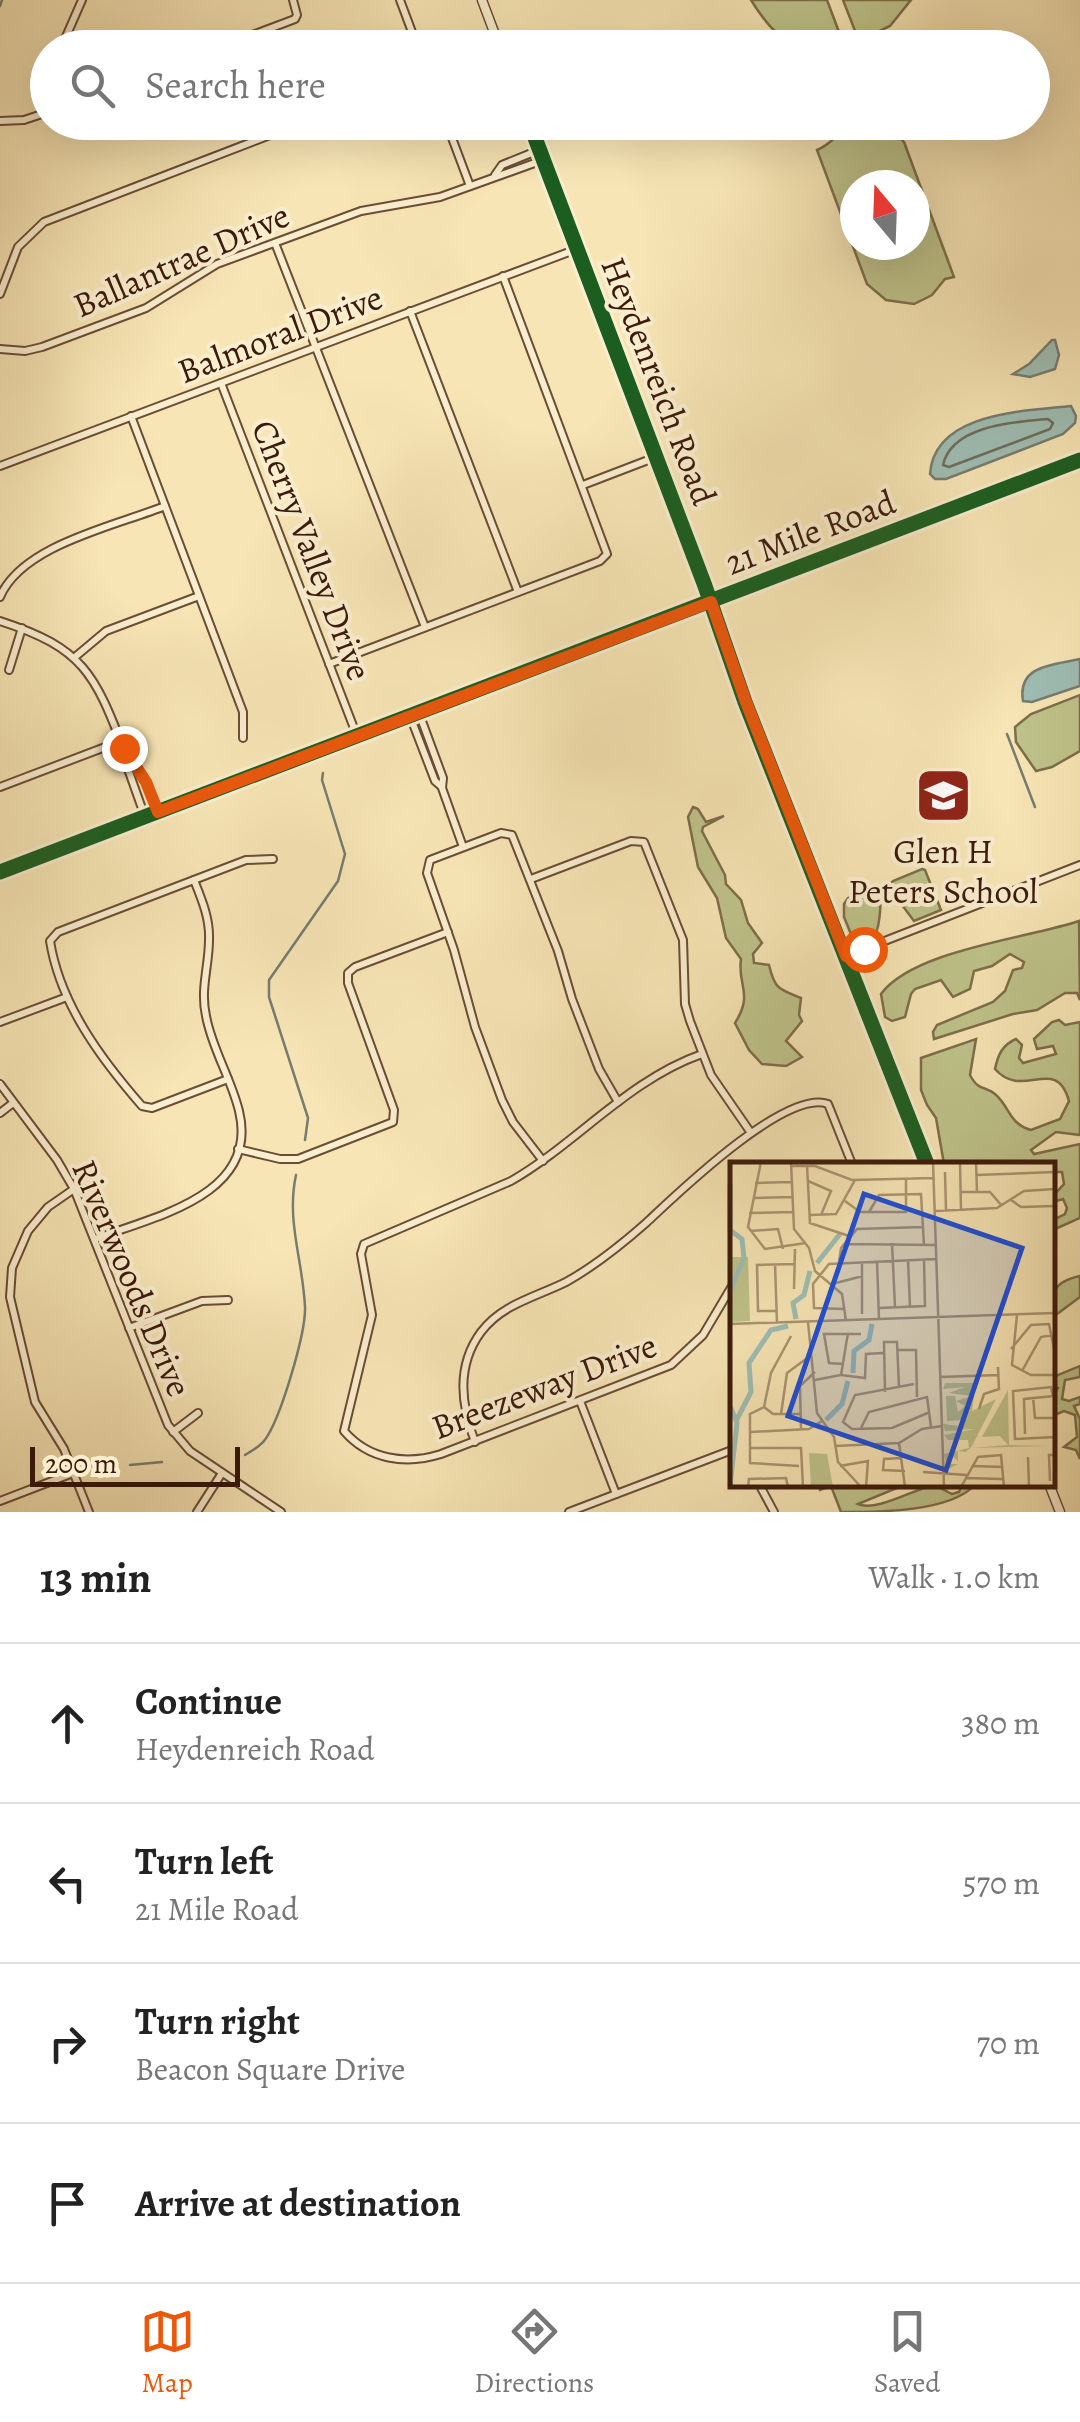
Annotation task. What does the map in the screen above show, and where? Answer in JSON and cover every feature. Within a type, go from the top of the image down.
[{"type":"street","points":[[69,30],[82,0]]},
{"type":"street","points":[[266,30],[295,19],[293,0]]},
{"type":"street","points":[[400,0],[411,30]]},
{"type":"street","points":[[482,0],[493,30]]},
{"type":"street","points":[[0,121],[30,118]]},
{"type":"street","points":[[0,291],[18,247],[52,218],[257,140]]},
{"type":"street","points":[[453,140],[470,186]]},
{"type":"street","name":"Heydenreich Road","points":[[536,140],[746,702],[925,1162]]},
{"type":"street","name":"Ballantrae Drive","points":[[0,349],[42,348],[146,308],[208,268],[361,211],[440,196],[470,186],[495,174],[502,166],[540,150]]},
{"type":"street","name":"Ballantrae Drive","points":[[495,174],[506,174],[543,160]]},
{"type":"street","points":[[275,243],[426,627]]},
{"type":"street","name":"Balmoral Drive","points":[[0,466],[577,248]]},
{"type":"street","points":[[329,664],[600,561],[607,554],[503,276]]},
{"type":"street","points":[[410,311],[518,592]]},
{"type":"street","name":"Cherry Valley Drive","points":[[221,382],[357,736]]},
{"type":"street","points":[[131,416],[243,712],[243,738]]},
{"type":"street","points":[[583,485],[656,457]]},
{"type":"street","name":"21 Mile Road","points":[[0,872],[1080,460]]},
{"type":"street","points":[[0,597],[14,573],[34,557],[166,506]]},
{"type":"street","points":[[75,658],[106,631],[199,596]]},
{"type":"street","points":[[0,621],[47,637],[75,658],[102,694],[128,757],[146,782],[158,812]]},
{"type":"street","points":[[9,670],[22,628]]},
{"type":"street","points":[[415,714],[435,781],[442,788],[462,848]]},
{"type":"street","points":[[0,786],[121,741]]},
{"type":"street","points":[[128,757],[128,770],[145,817]]},
{"type":"street","points":[[618,1102],[598,1068],[516,840],[510,833],[433,859],[426,865],[475,1027],[506,1108],[542,1161],[662,1071],[702,1054]]},
{"type":"street","points":[[530,879],[641,840],[683,940],[685,1004],[702,1054],[716,1083],[750,1133]]},
{"type":"street","points":[[228,1079],[145,1108],[92,1041],[67,997],[51,937],[246,860],[273,859]]},
{"type":"street","points":[[846,956],[1080,865]]},
{"type":"street","points":[[94,1239],[208,1193],[226,1176],[238,1150],[240,1119],[204,1009],[209,931],[194,880]]},
{"type":"street","points":[[238,1150],[298,1159],[387,1126],[395,1119],[348,983],[348,973],[448,932]]},
{"type":"street","points":[[0,1022],[67,997]]},
{"type":"street","name":"Riverwoods Drive","points":[[0,1084],[74,1189],[172,1432],[190,1451],[281,1512]]},
{"type":"street","points":[[475,1442],[465,1412],[462,1383],[468,1354],[485,1327],[508,1308],[565,1282],[614,1250],[750,1133],[800,1108],[825,1102],[851,1162]]},
{"type":"street","points":[[0,1113],[13,1103]]},
{"type":"street","name":"Breezeway Drive","points":[[542,1161],[500,1187],[362,1247],[372,1314],[344,1431],[376,1454],[407,1461],[432,1457],[678,1360],[703,1335],[730,1289]]},
{"type":"street","points":[[74,1189],[48,1207],[28,1231],[15,1258],[10,1287],[13,1316],[33,1395],[60,1440],[89,1512]]},
{"type":"street","points":[[129,1328],[202,1301],[228,1300]]},
{"type":"street","points":[[580,1401],[616,1494]]},
{"type":"street","points":[[172,1432],[198,1414]]},
{"type":"street","points":[[569,1512],[730,1451]]},
{"type":"street","points":[[0,1501],[74,1473]]},
{"type":"street","points":[[197,1512],[222,1473]]},
{"type":"street","points":[[761,1487],[774,1512]]},
{"type":"street","points":[[1050,1487],[1060,1512]]},
{"type":"green space","points":[[751,0],[827,0],[838,30],[774,30]]},
{"type":"green space","points":[[843,0],[911,0],[890,26],[882,30],[855,30]]},
{"type":"green space","points":[[833,140],[902,140],[914,170],[840,170],[840,212],[817,150]]},
{"type":"green space","points":[[930,212],[954,277],[945,279],[932,295],[914,304],[886,300],[867,284],[858,260],[930,260]]},
{"type":"green space","points":[[1080,695],[1080,751],[1036,771],[1016,742],[1015,727],[1031,714]]},
{"type":"green space","points":[[693,807],[706,822],[724,816],[702,831],[726,884],[741,900],[748,923],[762,943],[753,954],[754,963],[769,965],[779,988],[801,998],[802,1021],[786,1041],[802,1057],[786,1066],[762,1064],[749,1050],[735,1023],[744,997],[741,959],[726,938],[717,898],[698,867],[688,817]]},
{"type":"green space","points":[[922,869],[941,910],[914,921],[888,886]]},
{"type":"green space","points":[[871,890],[880,895],[877,931],[870,940],[853,939],[844,917],[844,904],[848,898]]},
{"type":"green space","points":[[1079,921],[1080,1000],[1077,993],[1065,993],[1037,1010],[934,1039],[937,1025],[993,1002],[1005,991],[1013,970],[1022,968],[1024,962],[1010,954],[992,966],[974,971],[970,989],[953,997],[941,980],[915,989],[905,1017],[892,1021],[885,1017],[881,994],[918,966],[973,947]]},
{"type":"green space","points":[[1052,1022],[1080,1022],[1080,1135],[1056,1132],[1031,1150],[1034,1154],[1080,1144],[1080,1218],[1055,1229],[1055,1219],[1065,1214],[1067,1208],[1063,1199],[1055,1201],[1055,1194],[1064,1184],[1062,1172],[1055,1172],[1055,1162],[944,1162],[936,1118],[921,1090],[921,1058],[976,1039],[970,1075],[979,1086],[995,1094],[1014,1119],[1031,1130],[1060,1119],[1069,1101],[1056,1081],[1017,1081],[995,1069],[1004,1047],[1016,1039],[1022,1045],[1019,1058],[1023,1063],[1056,1054],[1053,1046],[1037,1049],[1034,1039]]},
{"type":"green space","points":[[1080,1276],[1080,1297],[1055,1316],[1055,1293],[1064,1281]]},
{"type":"green space","points":[[1080,1366],[1080,1377],[1065,1380],[1062,1399],[1080,1397],[1080,1404],[1074,1406],[1080,1419],[1080,1459],[1076,1450],[1064,1447],[1077,1437],[1075,1415],[1064,1411],[1055,1415],[1055,1376]]},
{"type":"green space","points":[[831,1487],[899,1487],[858,1504],[866,1506],[928,1487],[952,1494],[961,1487],[972,1487],[949,1501],[932,1505],[894,1511],[841,1512]]},
{"type":"water","points":[[1052,340],[1059,355],[1055,369],[1030,377],[1013,374],[1029,364]]},
{"type":"water","points":[[1071,406],[1075,423],[1063,434],[946,479],[935,479],[930,474],[935,453],[947,438],[964,427],[1007,413]]},
{"type":"water","points":[[1080,659],[1080,686],[1032,702],[1023,701],[1023,689],[1031,673]]},
{"type":"waterway","points":[[0,6],[2,0]]},
{"type":"waterway","points":[[1007,734],[1035,807]]},
{"type":"waterway","points":[[305,1140],[308,1118],[269,997],[269,980],[338,881],[345,854],[323,773]]},
{"type":"waterway","points":[[245,1455],[262,1443],[270,1431],[301,1336],[305,1307],[294,1225],[296,1175]]},
{"type":"waterway","points":[[130,1465],[162,1462]]},
{"type":"cycle path","points":[[536,140],[745,702],[926,1162]]},
{"type":"cycle path","points":[[0,872],[1080,460]]},
{"type":"place","name":"Glen H Peters School","points":[[943,795]]},
{"type":"route","points":[[124,748],[146,782],[158,812],[711,602],[846,956],[864,949]]}]
